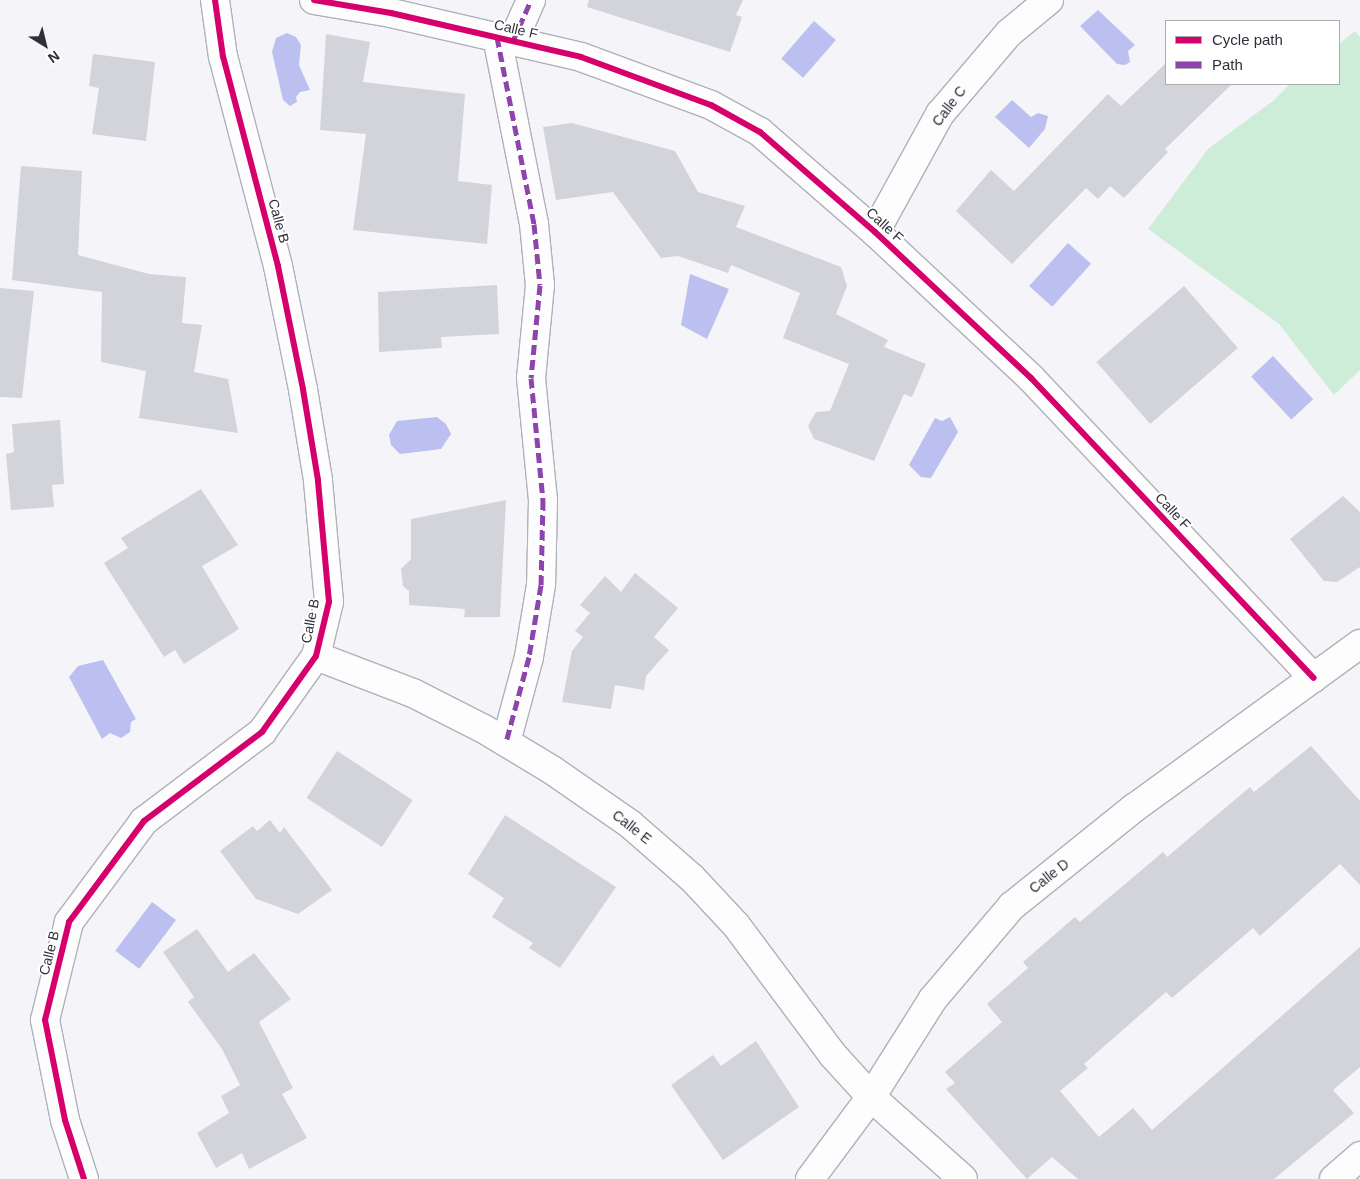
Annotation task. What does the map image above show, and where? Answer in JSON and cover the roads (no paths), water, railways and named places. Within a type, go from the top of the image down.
[{"type":"street","name":"Calle B","points":[[84,1179],[65,1120],[45,1020],[69,922],[144,821],[262,732],[316,656],[329,602],[316,471],[278,266],[223,57],[215,0]]},
{"type":"street","name":"Calle F","points":[[314,0],[505,39],[581,57],[711,105],[760,132],[875,232],[1031,378],[1314,678]]},
{"type":"street","points":[[506,742],[528,657],[542,585],[543,500],[531,378],[540,285],[534,224],[505,39],[531,0]]},
{"type":"street","name":"Calle C","points":[[875,232],[940,114],[1009,33],[1049,0]]},
{"type":"street","name":"Calle D","points":[[810,1179],[871,1097],[933,999],[1012,906],[1134,808],[1360,644]]},
{"type":"street","name":"Calle E","points":[[316,656],[413,693],[506,742],[630,824],[692,878],[736,925],[832,1054],[871,1097],[963,1179]]},
{"type":"street","points":[[1334,1179],[1360,1156]]},
{"type":"water","points":[[1098,10],[1135,45],[1128,51],[1130,62],[1125,65],[1117,64],[1080,26]]},
{"type":"water","points":[[814,21],[836,40],[803,78],[781,59]]},
{"type":"water","points":[[287,33],[296,37],[301,45],[299,65],[310,90],[300,92],[296,97],[297,102],[290,106],[283,100],[272,52],[276,38]]},
{"type":"water","points":[[1012,100],[1031,117],[1038,113],[1048,116],[1045,129],[1029,148],[995,117]]},
{"type":"water","points":[[1068,243],[1091,264],[1052,307],[1029,286]]},
{"type":"water","points":[[690,274],[729,289],[707,339],[681,325]]},
{"type":"water","points":[[1273,356],[1313,399],[1291,420],[1251,376]]},
{"type":"water","points":[[437,417],[446,424],[451,434],[441,449],[400,454],[391,445],[389,435],[397,421]]},
{"type":"water","points":[[950,417],[958,432],[931,478],[921,477],[909,465],[935,418],[942,421]]},
{"type":"water","points":[[103,660],[136,719],[131,722],[130,732],[121,738],[110,733],[102,739],[69,677],[78,666]]},
{"type":"water","points":[[152,902],[176,920],[139,969],[115,951]]}]
